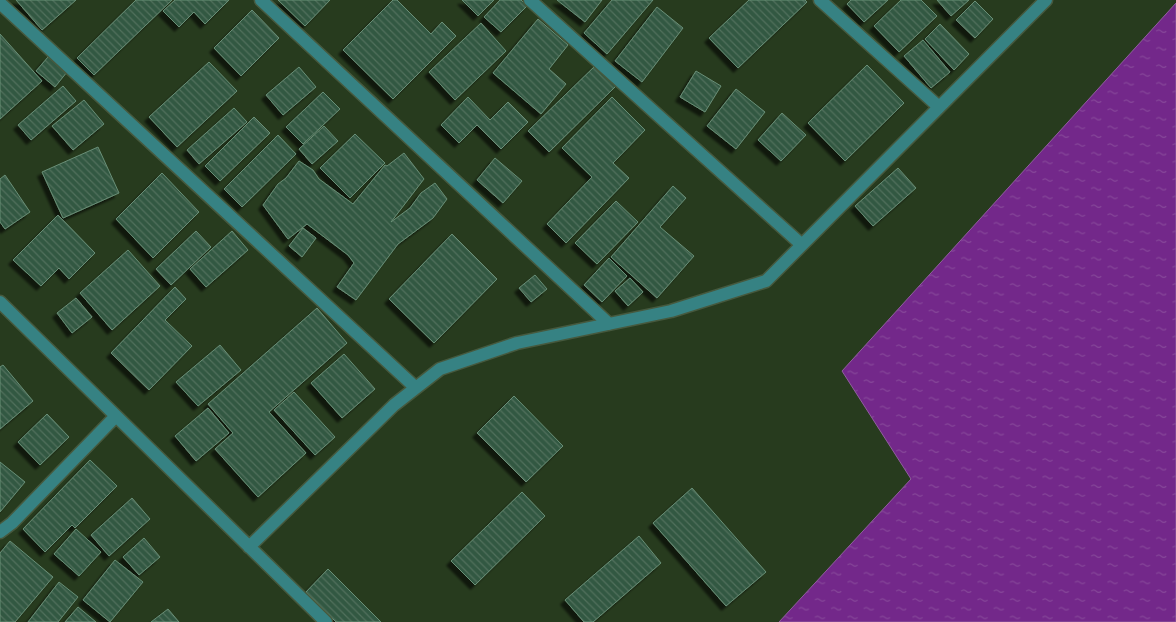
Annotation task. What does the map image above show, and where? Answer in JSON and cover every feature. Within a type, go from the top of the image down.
[{"type":"street","points":[[261,0],[609,324]]},
{"type":"street","points":[[530,0],[802,245]]},
{"type":"street","points":[[820,0],[939,107]]},
{"type":"street","points":[[249,547],[394,406],[440,369],[517,343],[671,311],[766,281],[1046,0]]},
{"type":"street","points":[[0,3],[416,388]]},
{"type":"street","points":[[0,302],[326,622]]},
{"type":"street","points":[[0,532],[12,523],[116,416]]},
{"type":"water","points":[[1176,3],[1176,622],[779,622],[911,479],[842,371]]},
{"type":"building","points":[[16,0],[76,0],[42,30]]},
{"type":"building","points":[[136,0],[172,0],[94,75],[77,58]]},
{"type":"building","points":[[175,0],[229,0],[205,24],[194,12],[179,27],[163,11]]},
{"type":"building","points":[[278,0],[330,0],[305,26]]},
{"type":"building","points":[[393,0],[397,0],[431,34],[442,22],[456,36],[393,99],[343,50]]},
{"type":"building","points":[[462,0],[494,0],[478,16]]},
{"type":"building","points":[[500,0],[521,0],[527,6],[501,32],[484,17]]},
{"type":"building","points":[[557,0],[602,0],[585,22]]},
{"type":"building","points":[[612,0],[653,0],[607,54],[584,33]]},
{"type":"building","points":[[749,0],[805,0],[807,2],[738,68],[709,38]]},
{"type":"building","points":[[851,0],[888,0],[864,22],[847,4]]},
{"type":"building","points":[[901,0],[921,0],[937,16],[899,52],[874,26]]},
{"type":"building","points":[[937,0],[969,0],[951,16]]},
{"type":"building","points":[[975,1],[993,19],[975,38],[956,20]]},
{"type":"building","points":[[657,7],[683,28],[642,82],[615,61]]},
{"type":"building","points":[[252,10],[279,38],[241,76],[214,48]]},
{"type":"building","points":[[538,19],[568,45],[549,69],[566,84],[541,114],[493,73]]},
{"type":"building","points":[[481,23],[506,51],[455,100],[429,72]]},
{"type":"building","points":[[940,24],[969,54],[954,70],[925,39]]},
{"type":"building","points":[[0,34],[42,81],[0,119]]},
{"type":"building","points":[[923,40],[950,72],[931,88],[904,56]]},
{"type":"building","points":[[48,57],[67,72],[55,87],[36,71]]},
{"type":"building","points":[[209,62],[237,91],[177,147],[149,117]]},
{"type":"building","points":[[596,65],[616,86],[549,152],[528,131]]},
{"type":"building","points":[[867,65],[904,103],[845,161],[808,123]]},
{"type":"building","points":[[299,67],[316,87],[283,115],[266,95]]},
{"type":"building","points":[[696,71],[721,86],[705,112],[680,97]]},
{"type":"building","points":[[63,86],[76,101],[31,140],[18,125]]},
{"type":"building","points":[[736,89],[765,112],[736,149],[707,126]]},
{"type":"building","points":[[323,92],[340,109],[303,144],[286,127]]},
{"type":"building","points":[[468,97],[490,120],[508,102],[528,122],[501,149],[477,125],[459,143],[441,125]]},
{"type":"building","points":[[612,97],[645,130],[613,163],[629,178],[566,243],[547,224],[592,177],[562,148]]},
{"type":"building","points":[[84,100],[104,124],[73,150],[52,126]]},
{"type":"building","points":[[234,108],[247,122],[199,164],[187,150]]},
{"type":"building","points":[[782,113],[806,135],[781,161],[758,140]]},
{"type":"building","points":[[254,117],[270,133],[220,181],[205,166]]},
{"type":"building","points":[[324,126],[338,141],[312,164],[299,149]]},
{"type":"building","points":[[355,134],[385,163],[350,198],[320,168]]},
{"type":"building","points":[[278,135],[296,154],[242,207],[224,189]]},
{"type":"building","points":[[98,147],[119,193],[63,218],[42,172]]},
{"type":"building","points":[[404,153],[424,179],[391,222],[410,208],[421,193],[435,183],[447,199],[433,218],[398,244],[356,300],[337,287],[354,263],[348,255],[307,224],[288,239],[263,205],[278,184],[286,178],[299,161],[313,170],[319,179],[353,204],[385,165],[387,166]]},
{"type":"building","points":[[495,158],[522,181],[503,203],[477,180]]},
{"type":"building","points":[[898,168],[916,188],[873,226],[855,206]]},
{"type":"building","points":[[162,173],[199,212],[153,258],[116,219]]},
{"type":"building","points":[[5,175],[30,212],[5,229],[0,222],[0,179]]},
{"type":"building","points":[[673,186],[686,198],[660,227],[694,256],[657,298],[611,257]]},
{"type":"building","points":[[616,201],[638,222],[597,264],[575,243]]},
{"type":"building","points":[[58,215],[95,253],[69,279],[59,268],[41,286],[13,260]]},
{"type":"building","points":[[303,228],[316,238],[302,257],[289,246]]},
{"type":"building","points":[[196,231],[211,247],[171,285],[156,269]]},
{"type":"building","points":[[232,231],[248,250],[206,287],[190,269]]},
{"type":"building","points":[[452,234],[497,279],[434,343],[389,299]]},
{"type":"building","points":[[128,250],[160,286],[112,330],[80,293]]},
{"type":"building","points":[[609,258],[627,276],[602,302],[584,285]]},
{"type":"building","points":[[535,275],[547,289],[531,302],[519,288]]},
{"type":"building","points":[[630,278],[643,292],[628,306],[615,291]]},
{"type":"building","points":[[175,287],[186,299],[165,320],[192,346],[149,390],[111,353]]},
{"type":"building","points":[[76,298],[92,317],[72,333],[57,313]]},
{"type":"building","points":[[317,308],[347,343],[269,412],[306,453],[258,497],[215,449],[233,433],[208,404]]},
{"type":"building","points":[[220,345],[241,370],[198,406],[176,382]]},
{"type":"building","points":[[344,354],[375,389],[342,418],[311,383]]},
{"type":"building","points":[[3,365],[33,401],[0,429],[0,367]]},
{"type":"building","points":[[294,392],[335,437],[315,455],[274,410]]},
{"type":"building","points":[[514,396],[563,446],[526,482],[477,433]]},
{"type":"building","points":[[208,408],[229,433],[196,461],[175,436]]},
{"type":"building","points":[[47,414],[69,437],[40,465],[18,442]]},
{"type":"building","points":[[90,460],[117,486],[75,528],[72,525],[45,552],[23,529]]},
{"type":"building","points":[[0,462],[25,482],[0,512]]},
{"type":"building","points":[[692,488],[766,572],[726,606],[653,523]]},
{"type":"building","points":[[522,492],[545,516],[475,585],[451,561]]},
{"type":"building","points":[[132,498],[150,519],[109,556],[91,535]]},
{"type":"building","points":[[76,529],[101,552],[79,576],[54,554]]},
{"type":"building","points":[[639,536],[661,563],[593,622],[584,622],[565,600]]},
{"type":"building","points":[[144,538],[160,557],[139,575],[123,557]]},
{"type":"building","points":[[10,541],[53,577],[15,622],[0,622],[0,553]]},
{"type":"building","points":[[115,560],[143,582],[110,622],[83,600]]},
{"type":"building","points":[[328,569],[381,622],[336,622],[306,592]]},
{"type":"building","points":[[59,582],[78,597],[58,622],[28,622]]},
{"type":"building","points":[[78,607],[96,622],[65,622]]},
{"type":"building","points":[[168,609],[179,622],[151,622]]}]
